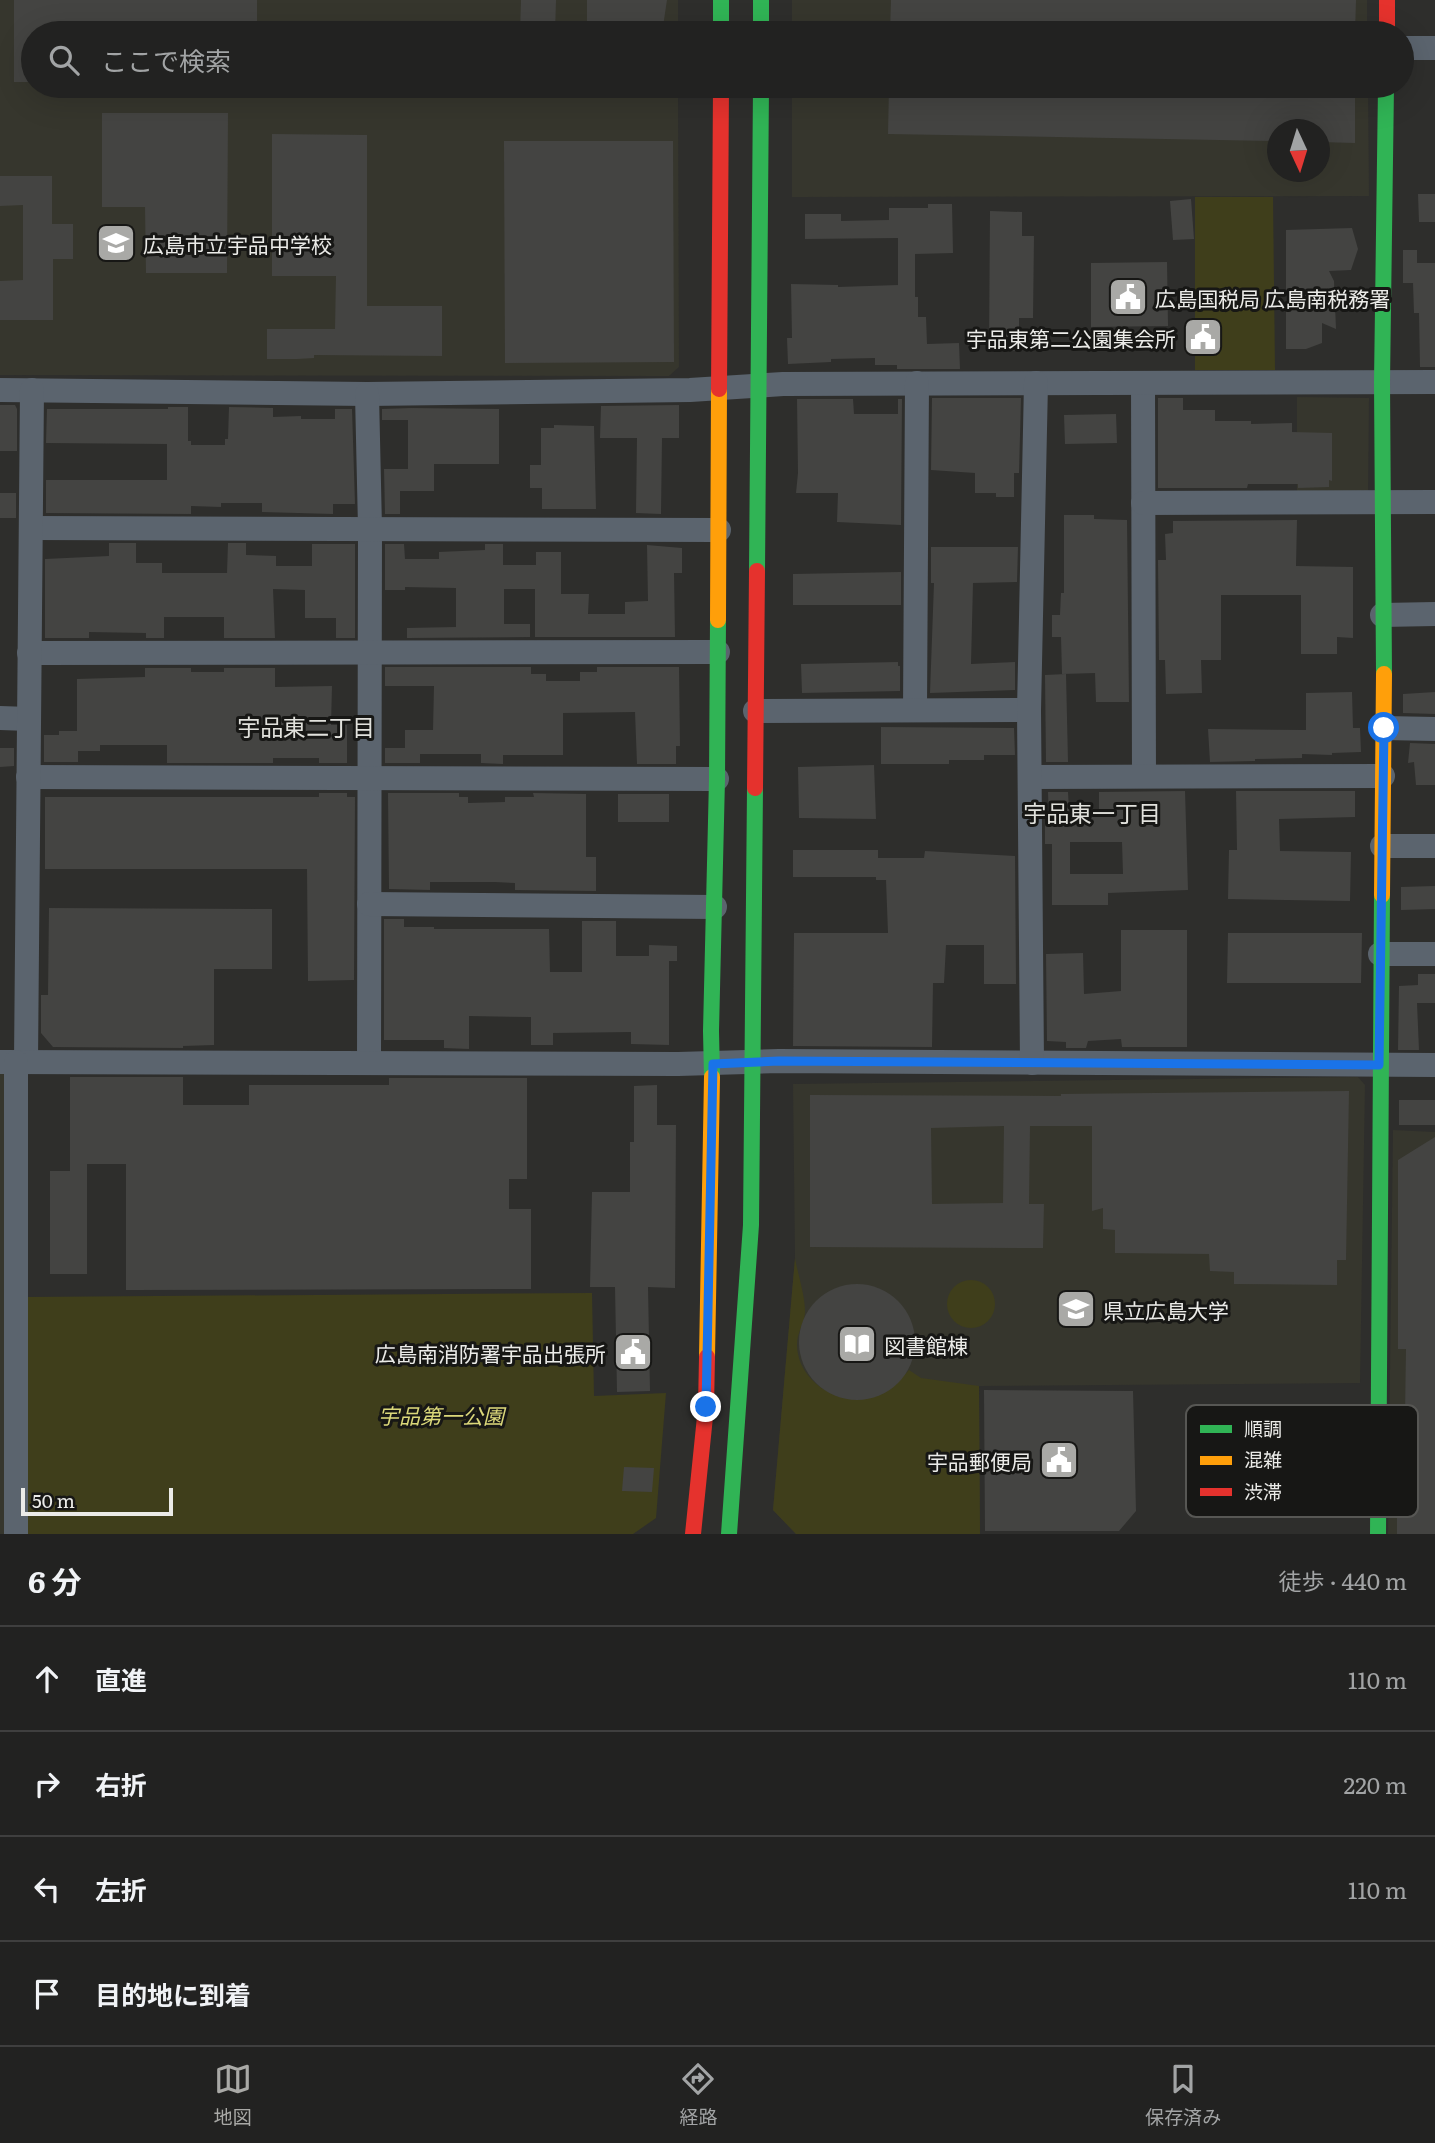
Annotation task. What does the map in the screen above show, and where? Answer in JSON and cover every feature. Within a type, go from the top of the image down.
[{"type":"street","points":[[721,0],[721,21]]},
{"type":"street","points":[[761,0],[761,21]]},
{"type":"street","points":[[1387,0],[1387,21]]},
{"type":"street","points":[[1414,48],[1435,48]]},
{"type":"street","points":[[693,1534],[706,1407],[713,1064],[711,1031],[717,779],[721,98]]},
{"type":"street","points":[[729,1534],[751,1225],[761,98]]},
{"type":"street","points":[[1378,1405],[1379,1065],[1384,728],[1382,382],[1386,98]]},
{"type":"street","points":[[0,390],[367,394],[690,390],[758,384],[1435,382]]},
{"type":"street","points":[[915,710],[917,383]]},
{"type":"street","points":[[1032,1063],[1029,710],[1036,383]]},
{"type":"street","points":[[1143,383],[1144,776]]},
{"type":"street","points":[[16,1534],[14,1062],[28,777],[32,390]]},
{"type":"street","points":[[367,394],[370,528],[369,1063]]},
{"type":"street","points":[[1143,503],[1435,502]]},
{"type":"street","points":[[30,528],[719,530]]},
{"type":"street","points":[[1382,614],[1435,614]]},
{"type":"street","points":[[29,653],[718,652]]},
{"type":"street","points":[[755,711],[1029,710]]},
{"type":"street","points":[[0,718],[29,719]]},
{"type":"street","points":[[1384,728],[1435,729]]},
{"type":"street","points":[[1030,777],[1383,776]]},
{"type":"street","points":[[28,777],[717,779]]},
{"type":"street","points":[[1382,846],[1435,846]]},
{"type":"street","points":[[369,904],[715,907]]},
{"type":"street","points":[[1380,954],[1435,954]]},
{"type":"street","points":[[14,1062],[713,1064],[754,1061],[1435,1065]]},
{"type":"shaded area","points":[[0,0],[678,0],[678,21],[21,21],[21,98],[678,98],[679,367],[669,376],[0,375]]},
{"type":"shaded area","points":[[792,0],[1367,0],[1367,21],[792,21]]},
{"type":"shaded area","points":[[792,98],[1368,98],[1369,196],[792,197]]},
{"type":"shaded area","points":[[1297,397],[1369,398],[1368,498],[1297,498]]},
{"type":"shaded area","points":[[0,1074],[6,1074],[5,1534],[0,1534]]},
{"type":"shaded area","name":"県立広島大学","points":[[1358,1077],[1365,1085],[1360,1383],[979,1386],[980,1534],[796,1534],[773,1510],[795,1258],[793,1084]]},
{"type":"shaded area","points":[[1393,1130],[1435,1132],[1435,1534],[1388,1534],[1388,1517],[1418,1517],[1418,1405],[1390,1405]]},
{"type":"green space","points":[[1195,197],[1273,197],[1275,370],[1195,370]]},
{"type":"green space","points":[[795,1258],[805,1312],[797,1341],[798,1354],[808,1376],[817,1385],[839,1396],[863,1399],[885,1391],[909,1370],[921,1378],[979,1386],[980,1534],[796,1534],[773,1510]]},
{"type":"green space","points":[[971,1280],[988,1287],[995,1304],[988,1321],[971,1328],[954,1321],[947,1304],[954,1287]]},
{"type":"green space","name":"宇品第一公園","points":[[592,1293],[594,1396],[666,1393],[656,1518],[633,1534],[24,1534],[26,1297]]},
{"type":"building","points":[[14,0],[257,0],[257,21],[21,21],[21,82],[14,82]]},
{"type":"building","points":[[521,0],[556,0],[555,21],[520,21]]},
{"type":"building","points":[[587,0],[667,0],[664,21],[587,21]]},
{"type":"building","points":[[891,0],[1356,0],[1355,21],[890,21]]},
{"type":"building","points":[[889,98],[1355,98],[1355,143],[1330,142],[1330,119],[1267,119],[1267,141],[888,134]]},
{"type":"building","points":[[102,113],[228,113],[227,273],[146,273],[145,207],[102,207]]},
{"type":"building","points":[[272,134],[367,135],[367,306],[442,306],[442,356],[314,355],[314,358],[267,359],[267,329],[335,329],[336,276],[272,276]]},
{"type":"building","points":[[504,141],[673,141],[674,362],[505,363]]},
{"type":"building","points":[[0,176],[52,176],[52,224],[73,224],[73,259],[53,259],[53,320],[0,320],[0,281],[23,280],[23,205],[0,206]]},
{"type":"building","points":[[1418,194],[1435,194],[1435,222],[1419,222]]},
{"type":"building","points":[[1191,199],[1194,239],[1173,240],[1170,201]]},
{"type":"building","points":[[928,204],[952,204],[953,253],[915,254],[918,317],[926,317],[927,344],[959,343],[960,369],[897,369],[897,365],[875,365],[875,358],[788,364],[787,338],[792,338],[791,284],[838,287],[898,285],[898,238],[805,239],[805,214],[841,214],[841,221],[889,220],[889,208],[928,208]]},
{"type":"building","points":[[990,211],[1022,212],[1022,236],[1034,236],[1033,318],[1019,318],[1019,351],[989,350]]},
{"type":"building","points":[[1352,228],[1358,249],[1351,270],[1329,271],[1334,281],[1336,329],[1322,323],[1322,343],[1306,349],[1286,349],[1286,230]]},
{"type":"building","points":[[1403,250],[1417,250],[1417,263],[1435,263],[1435,367],[1420,367],[1419,313],[1414,313],[1413,283],[1403,283]]},
{"type":"building","points":[[1167,262],[1168,326],[1091,327],[1091,263]]},
{"type":"building","name":"宇品東第二公園集会所","points":[[1195,324],[1212,324],[1212,349],[1195,350]]},
{"type":"building","points":[[932,398],[1021,398],[1019,473],[1014,473],[1014,497],[996,497],[996,493],[975,493],[975,473],[931,470]]},
{"type":"building","points":[[1158,398],[1183,398],[1183,410],[1215,410],[1215,421],[1292,423],[1292,432],[1332,433],[1332,481],[1329,480],[1329,487],[1298,488],[1298,484],[1248,484],[1247,488],[1158,488]]},
{"type":"building","points":[[797,399],[853,399],[854,414],[898,414],[898,399],[902,399],[901,525],[837,522],[838,493],[796,493]]},
{"type":"building","points":[[0,405],[15,405],[17,409],[17,451],[0,451]]},
{"type":"building","points":[[679,405],[679,438],[662,438],[661,514],[636,513],[637,438],[600,438],[601,406]]},
{"type":"building","points":[[188,407],[188,441],[191,441],[191,445],[225,445],[225,439],[228,439],[229,407],[273,408],[273,417],[301,416],[301,419],[335,419],[335,409],[352,409],[355,504],[333,504],[333,514],[262,512],[262,503],[221,503],[221,507],[191,506],[191,514],[46,513],[46,480],[167,480],[167,444],[46,443],[47,409]]},
{"type":"building","points":[[382,409],[499,409],[499,464],[434,464],[434,491],[400,491],[400,514],[385,514],[384,469],[408,469],[408,420],[382,420]]},
{"type":"building","points":[[1116,414],[1117,443],[1065,444],[1064,415]]},
{"type":"building","points":[[554,425],[594,426],[596,509],[542,509],[542,488],[530,488],[530,465],[541,465],[541,428],[554,428]]},
{"type":"building","points":[[0,493],[16,493],[16,518],[0,518]]},
{"type":"building","points":[[1064,515],[1094,515],[1094,519],[1127,520],[1129,702],[1096,702],[1095,673],[1062,674],[1061,637],[1052,637],[1052,615],[1060,615],[1061,593],[1064,593]]},
{"type":"building","points":[[1297,520],[1296,566],[1353,567],[1353,638],[1337,637],[1337,654],[1301,654],[1301,595],[1221,595],[1221,660],[1201,660],[1202,693],[1166,694],[1165,660],[1159,660],[1158,560],[1166,560],[1165,534],[1173,533],[1173,521]]},
{"type":"building","points":[[109,543],[136,543],[136,563],[162,563],[162,573],[227,573],[228,543],[246,543],[246,555],[276,556],[276,566],[312,566],[312,544],[355,544],[355,638],[336,638],[336,618],[305,618],[305,590],[273,589],[275,638],[224,638],[224,617],[164,617],[164,638],[146,638],[146,633],[89,632],[89,638],[45,638],[45,559],[109,556]]},
{"type":"building","points":[[385,544],[404,544],[405,559],[439,559],[439,552],[485,550],[485,544],[503,544],[503,565],[536,565],[536,552],[561,552],[561,594],[589,594],[588,614],[625,614],[625,602],[648,601],[647,545],[682,548],[682,573],[674,573],[675,637],[535,637],[535,589],[504,589],[504,624],[530,624],[530,637],[407,638],[407,628],[456,627],[456,588],[405,587],[405,590],[385,590]]},
{"type":"building","points":[[931,547],[1018,547],[1017,582],[973,583],[971,664],[1015,662],[1015,690],[930,693],[934,583],[931,583]]},
{"type":"building","points":[[901,572],[901,605],[793,605],[793,574]]},
{"type":"building","points":[[898,662],[900,691],[802,693],[801,664]]},
{"type":"building","points":[[385,667],[531,667],[531,674],[546,674],[546,681],[580,681],[580,672],[597,672],[597,667],[679,667],[680,746],[676,746],[676,764],[637,764],[635,712],[563,713],[563,755],[503,755],[503,764],[481,763],[481,754],[420,754],[420,763],[385,763],[385,748],[405,748],[405,730],[433,730],[434,686],[385,686]]},
{"type":"building","points":[[145,668],[191,668],[191,672],[224,672],[224,668],[275,668],[275,687],[332,686],[331,725],[347,725],[347,763],[319,763],[319,758],[273,758],[273,763],[167,763],[167,745],[100,745],[100,751],[78,751],[78,762],[44,762],[44,735],[59,735],[59,731],[77,731],[77,679],[145,677]]},
{"type":"building","points":[[1066,674],[1068,762],[1046,762],[1045,675]]},
{"type":"building","points":[[1352,692],[1353,728],[1360,728],[1361,752],[1210,762],[1208,729],[1306,730],[1306,693]]},
{"type":"building","points":[[1435,692],[1435,714],[1403,713],[1403,694]]},
{"type":"building","points":[[881,727],[1014,728],[1015,755],[984,755],[984,760],[949,760],[949,764],[881,764]]},
{"type":"building","points":[[1410,743],[1435,744],[1435,785],[1416,785],[1414,762],[1408,763]]},
{"type":"building","points":[[0,748],[14,748],[14,766],[0,767]]},
{"type":"building","points":[[874,765],[876,819],[799,818],[798,767]]},
{"type":"building","points":[[1185,791],[1188,890],[1108,893],[1108,905],[1052,905],[1052,844],[1045,844],[1045,824],[1049,824],[1048,792],[1068,792],[1069,810],[1099,809],[1099,792]],"holes":[[[1070,842],[1122,842],[1123,874],[1070,874]]]},
{"type":"building","points":[[1236,791],[1355,791],[1355,817],[1279,819],[1280,851],[1351,852],[1350,901],[1228,899],[1229,850],[1237,850]]},
{"type":"building","points":[[319,793],[347,793],[347,797],[355,797],[354,980],[308,981],[307,869],[45,869],[45,797],[319,797]]},
{"type":"building","points":[[388,793],[459,793],[459,797],[468,797],[468,803],[505,802],[505,797],[534,797],[533,793],[586,794],[586,857],[596,857],[596,891],[515,890],[515,883],[495,882],[430,882],[430,890],[389,889]]},
{"type":"building","points":[[618,794],[669,794],[669,822],[618,822]]},
{"type":"building","points":[[793,850],[878,850],[878,858],[924,858],[925,851],[1015,856],[1016,984],[984,984],[984,945],[946,945],[944,983],[933,983],[932,1047],[793,1046],[794,933],[888,933],[886,880],[876,880],[876,877],[793,877]]},
{"type":"building","points":[[1435,886],[1435,909],[1401,910],[1401,887]]},
{"type":"building","points":[[49,908],[272,909],[272,969],[214,969],[214,1045],[183,1048],[53,1047],[41,1033],[41,995],[48,995]]},
{"type":"building","points":[[384,919],[404,919],[404,927],[434,929],[549,929],[550,972],[582,972],[582,921],[616,921],[616,956],[649,956],[649,945],[677,946],[677,961],[669,961],[669,1045],[631,1044],[631,1032],[553,1033],[553,1045],[531,1045],[531,1017],[469,1016],[469,1049],[444,1048],[444,1040],[384,1040]]},
{"type":"building","points":[[1121,930],[1187,930],[1187,1047],[1122,1047],[1121,1039],[1088,1041],[1086,1048],[1066,1048],[1066,1042],[1047,1041],[1046,954],[1083,953],[1084,994],[1121,991]]},
{"type":"building","points":[[1228,933],[1362,933],[1361,983],[1227,983]]},
{"type":"building","points":[[1418,974],[1435,974],[1435,1003],[1417,1003],[1419,1050],[1398,1050],[1399,986],[1418,985]]},
{"type":"building","points":[[70,1077],[183,1077],[183,1105],[249,1105],[249,1085],[389,1085],[389,1078],[527,1078],[527,1179],[509,1179],[509,1209],[531,1209],[531,1289],[126,1290],[126,1164],[87,1164],[87,1274],[50,1274],[50,1171],[70,1171]]},
{"type":"building","points":[[657,1085],[657,1125],[676,1125],[675,1288],[648,1287],[650,1391],[617,1392],[615,1287],[590,1287],[592,1192],[630,1192],[630,1142],[634,1142],[634,1086]]},
{"type":"building","points":[[1349,1091],[1346,1260],[1337,1260],[1337,1285],[1234,1284],[1234,1272],[1210,1271],[1209,1254],[1115,1253],[1115,1230],[1103,1229],[1103,1208],[1092,1211],[1092,1126],[1030,1126],[1029,1204],[1044,1204],[1043,1248],[810,1247],[810,1095]],"holes":[[[1004,1126],[1003,1203],[932,1204],[931,1128]]]},
{"type":"building","points":[[1399,1100],[1435,1100],[1435,1125],[1399,1125]]},
{"type":"building","points":[[1435,1137],[1435,1534],[1397,1534],[1397,1517],[1418,1517],[1418,1405],[1405,1405],[1406,1349],[1398,1349],[1398,1160]]},
{"type":"building","name":"図書館棟","points":[[857,1284],[879,1288],[898,1301],[911,1320],[915,1342],[911,1364],[898,1383],[879,1396],[857,1400],[835,1396],[816,1383],[803,1364],[799,1342],[803,1320],[816,1301],[835,1288]]},
{"type":"building","points":[[984,1390],[1133,1391],[1136,1511],[1119,1531],[985,1531]]},
{"type":"building","points":[[624,1467],[654,1468],[652,1492],[622,1491]]},
{"type":"traffic: fast","points":[[721,0],[721,21]]},
{"type":"traffic: fast","points":[[761,0],[761,21]]},
{"type":"traffic: fast","points":[[757,571],[761,98]]},
{"type":"traffic: fast","points":[[1384,674],[1382,382],[1386,98]]},
{"type":"traffic: fast","points":[[712,1077],[718,620]]},
{"type":"traffic: fast","points":[[729,1534],[751,1225],[755,788]]},
{"type":"traffic: fast","points":[[1379,1405],[1382,895]]},
{"type":"traffic: fast","points":[[1378,1517],[1378,1534]]},
{"type":"traffic: slow","points":[[718,620],[719,389]]},
{"type":"traffic: slow","points":[[1382,895],[1384,674]]},
{"type":"traffic: slow","points":[[707,1357],[712,1077]]},
{"type":"traffic: jam","points":[[1387,0],[1387,21]]},
{"type":"traffic: jam","points":[[719,389],[721,98]]},
{"type":"traffic: jam","points":[[755,788],[757,571]]},
{"type":"traffic: jam","points":[[693,1534],[706,1407],[707,1357]]},
{"type":"place","name":"広島市立宇品中学校","points":[[116,243]]},
{"type":"place","name":"広島国税局 広島南税務署","points":[[1128,297]]},
{"type":"place","name":"宇品東第二公園集会所","points":[[1203,337]]},
{"type":"place","name":"県立広島大学","points":[[1076,1309]]},
{"type":"place","name":"図書館棟","points":[[857,1344]]},
{"type":"place","name":"広島南消防署宇品出張所","points":[[633,1352]]},
{"type":"place","name":"宇品郵便局","points":[[1059,1460]]},
{"type":"district","name":"宇品東二丁目","points":[[306,726]]},
{"type":"district","name":"宇品東一丁目","points":[[1092,812]]},
{"type":"route","points":[[706,1407],[713,1064],[779,1061],[1379,1065],[1384,728]]}]
